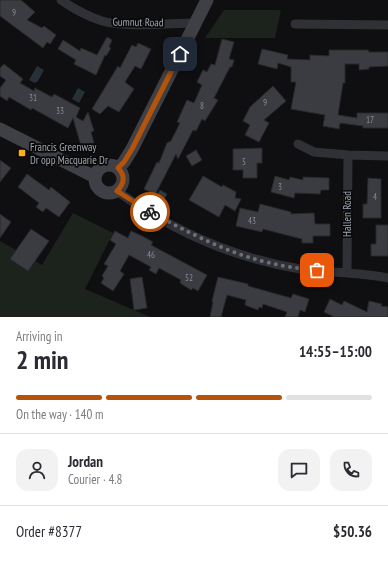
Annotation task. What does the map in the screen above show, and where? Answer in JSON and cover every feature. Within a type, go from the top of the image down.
[{"type":"main road","points":[[118,168],[124,162],[132,149],[207,0]]},
{"type":"main road","points":[[0,129],[95,177]]},
{"type":"main road","points":[[110,164],[118,168],[124,179],[117,191],[110,193],[102,191],[96,185],[95,177],[102,166],[110,164]]},
{"type":"street","name":"Gumnut Road","points":[[61,0],[78,11],[103,21],[120,24],[196,22]]},
{"type":"street","points":[[294,24],[388,25]]},
{"type":"street","points":[[298,144],[314,152],[348,156],[388,156]]},
{"type":"street","name":"Hallen Road","points":[[347,272],[348,156]]},
{"type":"street","points":[[117,191],[144,209],[211,244],[240,256],[301,269],[347,272],[388,278]]},
{"type":"shaded area","points":[[224,10],[281,10],[275,38],[205,38]]},
{"type":"shaded area","points":[[37,66],[44,70],[38,81],[35,83],[29,80]]},
{"type":"shaded area","points":[[78,88],[85,92],[79,103],[72,99]]},
{"type":"shaded area","points":[[73,213],[113,233],[85,289],[150,317],[0,317],[0,241],[42,265]]},
{"type":"building","points":[[0,0],[21,0],[35,12],[27,20],[42,28],[44,26],[56,35],[50,44],[47,42],[43,48],[0,16]]},
{"type":"building","points":[[107,37],[112,40],[109,47],[111,48],[106,56],[105,55],[96,75],[74,64],[76,60],[58,49],[63,40],[80,51],[81,48],[97,55]]},
{"type":"building","points":[[222,39],[234,42],[229,59],[234,60],[232,67],[230,67],[214,98],[218,100],[205,121],[202,119],[196,131],[193,130],[178,159],[176,154],[155,195],[144,189],[157,162],[159,163],[167,143],[171,141],[180,123],[177,122],[187,100],[194,103],[202,85],[197,82],[203,70],[207,72],[211,64],[215,65]]},
{"type":"building","points":[[138,43],[151,49],[141,69],[135,66],[125,82],[134,89],[119,112],[108,106],[100,114],[92,109],[118,66],[120,68],[132,45],[136,47]]},
{"type":"building","points":[[262,49],[288,55],[287,59],[310,60],[310,55],[329,56],[329,50],[368,50],[369,52],[388,52],[388,66],[369,67],[369,69],[359,70],[359,64],[345,64],[345,83],[343,83],[338,115],[357,118],[357,113],[388,113],[388,128],[363,128],[363,126],[340,123],[339,129],[323,126],[325,115],[291,109],[296,82],[291,82],[291,67],[278,63],[277,69],[258,64]]},
{"type":"building","points":[[4,64],[23,79],[20,83],[34,91],[35,88],[52,97],[54,94],[80,108],[76,117],[83,121],[88,112],[94,131],[91,132],[94,143],[81,146],[73,118],[68,128],[32,108],[31,110],[9,97],[7,101],[0,96],[0,88],[6,80],[0,76],[0,68]]},
{"type":"building","points":[[273,86],[286,101],[264,120],[269,123],[259,142],[245,135],[250,125],[243,121],[250,107]]},
{"type":"building","points":[[262,148],[262,163],[257,163],[257,178],[243,178],[243,170],[233,170],[233,149]]},
{"type":"building","points":[[196,150],[202,160],[192,166],[186,156]]},
{"type":"building","points":[[0,160],[11,168],[0,182]]},
{"type":"building","points":[[27,174],[49,190],[51,187],[70,202],[59,217],[46,208],[43,212],[36,207],[39,203],[18,187]]},
{"type":"building","points":[[203,176],[222,187],[223,185],[236,192],[235,198],[241,199],[235,211],[225,205],[219,217],[189,200]]},
{"type":"building","points":[[275,176],[289,180],[290,177],[303,180],[303,177],[329,178],[329,190],[321,190],[320,194],[295,193],[294,198],[271,192]]},
{"type":"building","points":[[368,178],[381,179],[381,218],[363,218],[363,204],[367,204]]},
{"type":"building","points":[[160,190],[167,194],[163,201],[156,197]]},
{"type":"building","points":[[260,204],[291,212],[291,214],[314,213],[315,224],[330,224],[330,236],[313,236],[313,243],[302,243],[302,239],[263,229],[262,232],[236,226],[240,208],[258,212]]},
{"type":"building","points":[[0,214],[11,222],[0,238]]},
{"type":"building","points":[[376,225],[388,225],[388,256],[371,256],[371,244],[376,244]]},
{"type":"building","points":[[31,229],[49,241],[28,271],[10,259]]},
{"type":"building","points":[[115,231],[128,238],[131,231],[142,236],[153,242],[151,245],[207,275],[198,291],[193,288],[191,290],[180,283],[181,280],[159,268],[156,274],[149,270],[151,267],[129,255],[120,271],[124,274],[113,291],[101,283],[104,278],[102,276],[108,266],[104,264],[116,244],[110,240]]},
{"type":"building","points":[[142,277],[147,308],[134,310],[130,279]]},
{"type":"building","points":[[218,277],[248,284],[248,286],[291,298],[293,294],[309,299],[305,312],[300,310],[298,317],[285,317],[287,312],[263,304],[262,308],[259,307],[258,310],[245,305],[246,300],[227,295],[221,317],[210,317]]},
{"type":"building","points":[[330,299],[342,305],[344,301],[367,312],[369,301],[382,304],[381,306],[388,307],[388,317],[334,317],[324,312]]},
{"type":"way so far","points":[[150,212],[211,244],[240,256],[301,269],[317,270]]},
{"type":"place","name":"Francis Greenway Dr opp Macquarie Dr","points":[[22,153]]},
{"type":"route","points":[[150,212],[117,191],[123,184],[124,179],[118,168],[124,162],[132,149],[180,54]]}]
